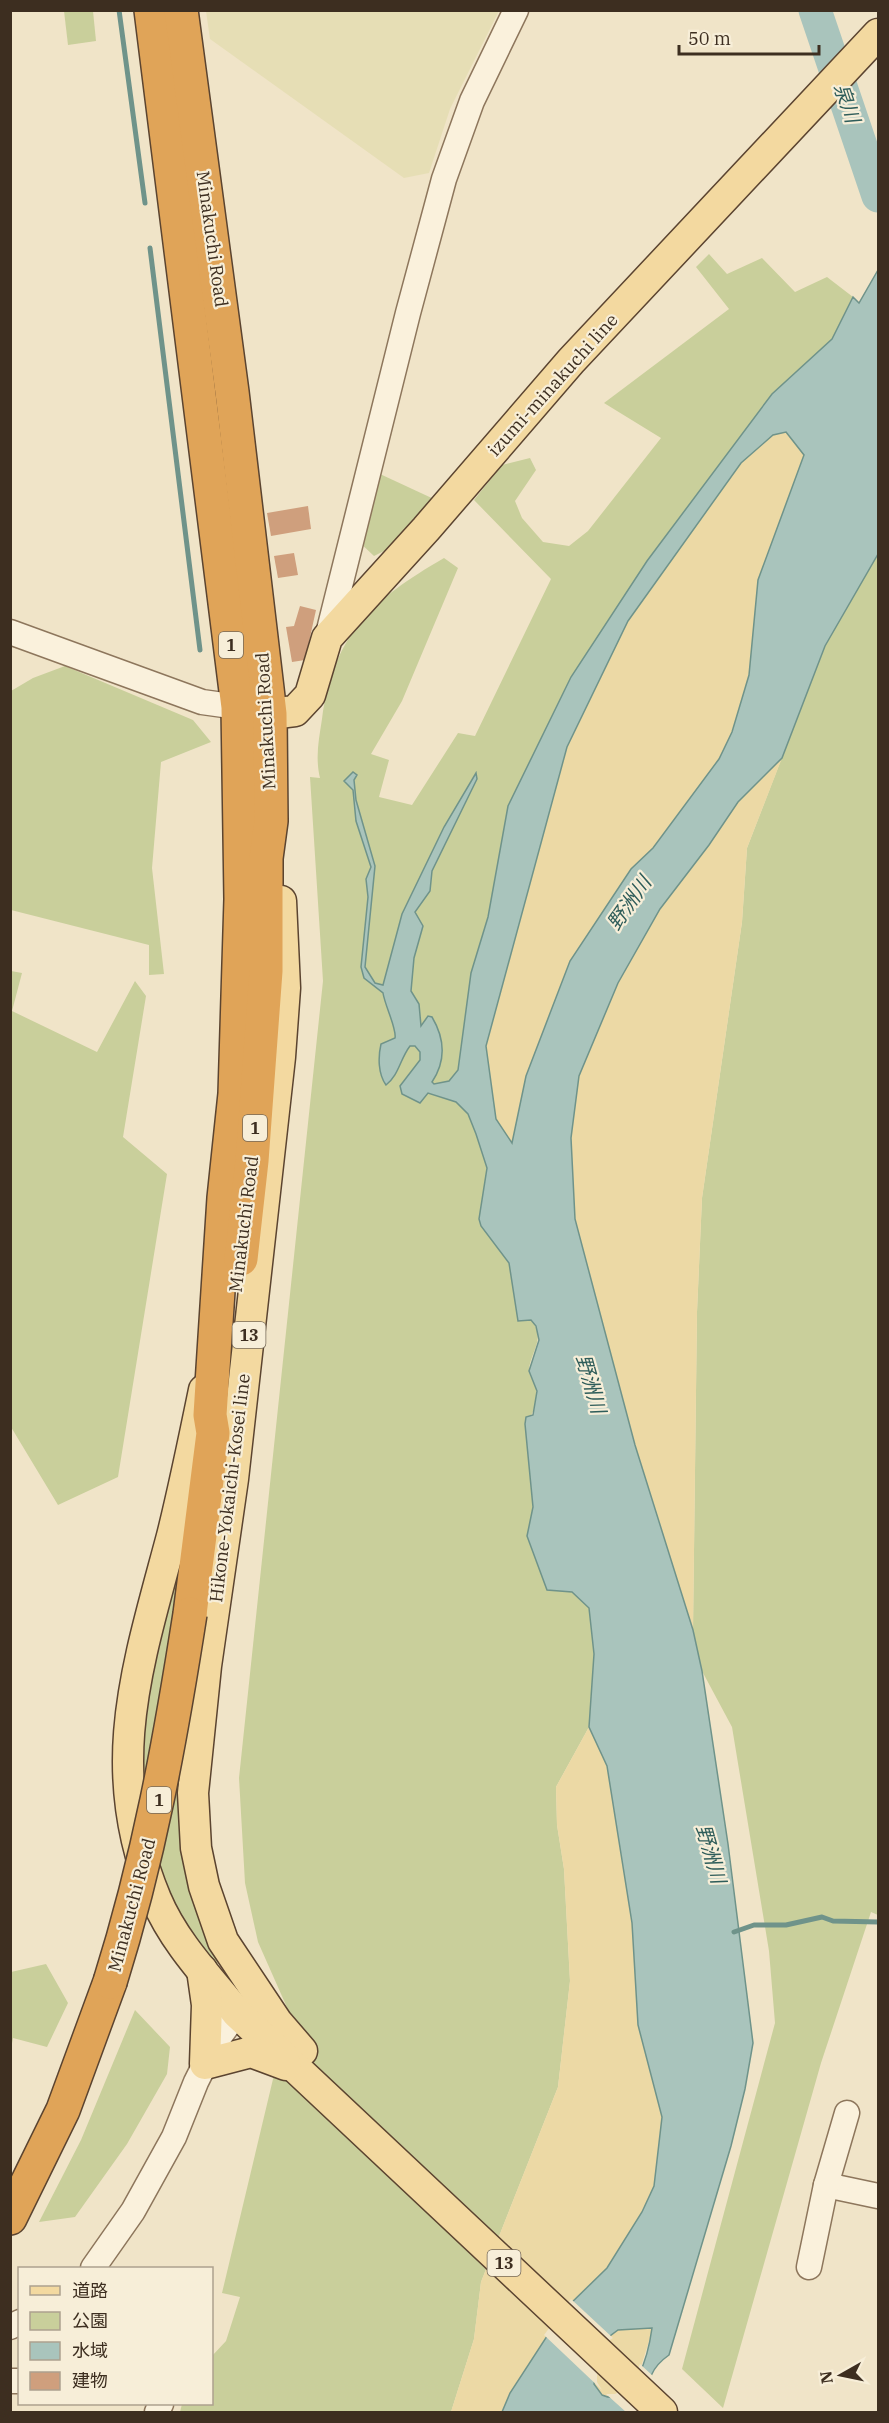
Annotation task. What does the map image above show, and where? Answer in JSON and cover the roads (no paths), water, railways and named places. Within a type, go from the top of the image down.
[{"type":"highway","name":"Minakuchi Road","points":[[151,10],[271,821],[266,858],[266,971],[252,1161],[222,1413],[213,1433]]},
{"type":"highway","name":"Minakuchi Road","points":[[13,2213],[63,2110],[93,2033],[134,1906],[168,1751],[190,1614],[213,1433],[210,1415],[224,1198],[235,1094],[241,887],[254,711],[233,403],[181,10]]},
{"type":"main road","name":"izumi-minakuchi line","points":[[254,711],[295,711],[310,695],[327,638],[426,529],[570,361],[808,112],[869,44]]},
{"type":"main road","name":"Hikone-Yokaichi-Kosei line","points":[[271,821],[279,856],[285,988],[280,1057],[233,1479],[206,1666],[194,1793],[198,1857],[204,1886],[223,1941],[272,2041],[299,2071],[662,2412]]},
{"type":"main road","name":"Hikone-Yokaichi-Kosei line","points":[[220,1284],[214,1295],[208,1369],[193,1445],[135,1677],[127,1747],[132,1820],[156,1899],[184,1947],[237,2013],[272,2041],[323,2075],[347,2114]]},
{"type":"main road","name":"13","points":[[223,1941],[231,1968],[237,2013]]},
{"type":"main road","points":[[202,1970],[207,2005],[205,2064],[251,2052],[272,2041]]},
{"type":"street","points":[[327,638],[420,269],[456,143],[472,101],[516,10]]},
{"type":"street","points":[[10,632],[202,702],[254,711]]},
{"type":"street","points":[[94,2267],[138,2202],[174,2137],[217,2040],[237,2013]]},
{"type":"street","points":[[809,2267],[826,2185],[847,2113]]},
{"type":"street","points":[[826,2185],[879,2196]]},
{"type":"water","name":"野洲川","points":[[878,270],[878,554],[825,646],[782,758],[738,802],[709,845],[660,909],[618,983],[579,1076],[571,1138],[575,1219],[635,1445],[693,1630],[702,1671],[728,1844],[753,2043],[731,2146],[669,2355],[652,2373],[644,2412],[502,2412],[510,2393],[564,2310],[607,2268],[642,2212],[654,2186],[662,2117],[638,2025],[632,1923],[607,1766],[589,1727],[594,1654],[589,1608],[572,1592],[547,1590],[527,1536],[533,1507],[525,1424],[526,1417],[533,1415],[537,1391],[529,1371],[539,1340],[536,1326],[531,1320],[518,1321],[509,1263],[481,1226],[479,1219],[487,1168],[468,1114],[456,1102],[428,1093],[420,1103],[402,1094],[400,1086],[420,1060],[420,1052],[415,1046],[410,1046],[394,1077],[386,1085],[381,1076],[379,1060],[381,1044],[395,1038],[395,1034],[383,993],[364,978],[361,967],[368,897],[366,879],[371,867],[356,821],[353,790],[344,781],[353,772],[357,775],[354,780],[356,800],[375,866],[365,967],[375,983],[383,985],[402,914],[444,827],[476,773],[477,779],[432,871],[430,891],[415,912],[423,926],[414,958],[411,991],[419,1004],[421,1026],[428,1016],[432,1017],[439,1033],[442,1058],[432,1082],[434,1084],[449,1081],[458,1070],[471,973],[488,917],[508,806],[571,677],[647,561],[772,394],[832,339],[853,297],[859,303]],"holes":[[[786,432],[804,455],[758,580],[749,675],[732,732],[719,759],[653,848],[631,869],[570,961],[526,1076],[512,1143],[496,1119],[486,1046],[567,747],[628,621],[741,463],[773,435]],[[652,2328],[644,2363],[632,2386],[624,2394],[614,2397],[602,2395],[594,2384],[602,2342],[618,2330]]]},
{"type":"waterway","points":[[119,10],[145,203]]},
{"type":"waterway","name":"泉川","points":[[815,10],[878,196]]},
{"type":"waterway","points":[[150,248],[200,650]]},
{"type":"waterway","points":[[734,1932],[754,1925],[786,1925],[822,1917],[833,1921],[878,1922]]}]
